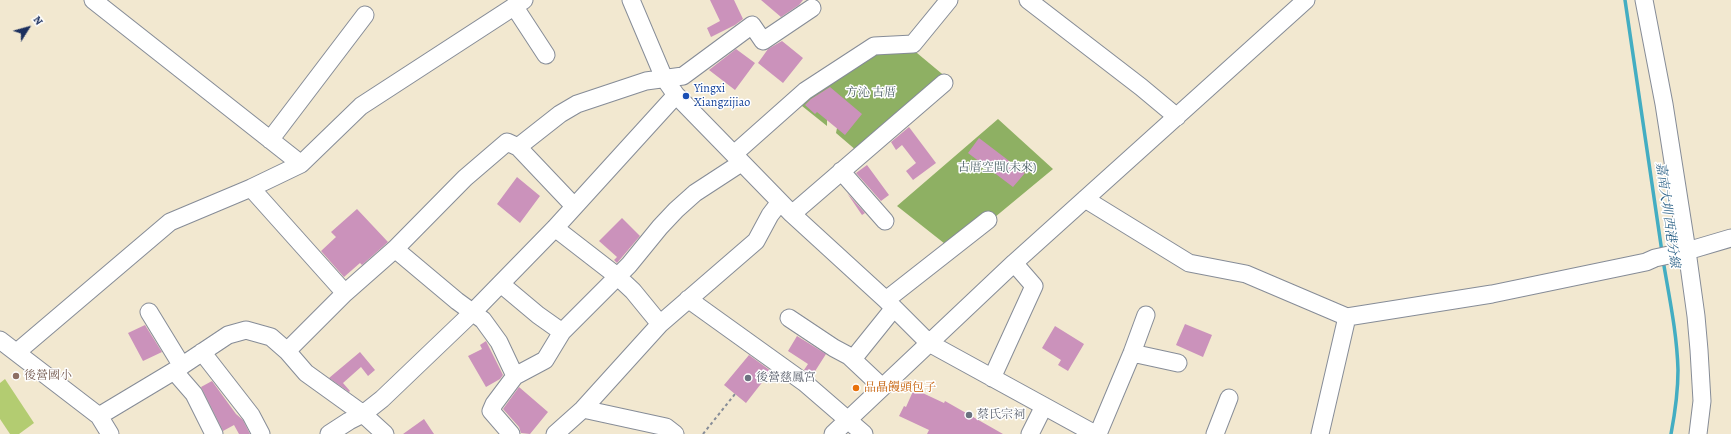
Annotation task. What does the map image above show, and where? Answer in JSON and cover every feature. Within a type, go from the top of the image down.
[{"type":"street","points":[[93,0],[301,164]]},
{"type":"street","points":[[631,0],[664,78],[676,95],[786,208],[890,304],[929,343],[1096,434],[1132,353],[1146,315]]},
{"type":"street","points":[[511,434],[491,410],[494,404],[515,376],[545,360],[562,332],[629,265],[676,210],[738,159],[805,91],[874,46],[913,44],[949,0]]},
{"type":"street","points":[[1028,0],[1177,117]]},
{"type":"street","points":[[833,434],[1014,263],[1306,0]]},
{"type":"street","points":[[1644,0],[1664,104],[1687,251],[1701,369],[1702,400],[1698,434]]},
{"type":"street","points":[[17,352],[170,222],[252,188],[301,164],[362,106],[519,3],[546,55]]},
{"type":"street","points":[[518,147],[560,114],[578,104],[646,81],[684,76],[752,25],[763,41],[812,8]]},
{"type":"street","points":[[270,140],[365,14]]},
{"type":"street","points":[[555,434],[584,409],[660,324],[756,241],[770,215],[786,208],[841,171],[944,84]]},
{"type":"street","points":[[329,434],[363,414],[382,400],[473,312],[556,228],[574,206],[676,95]]},
{"type":"street","points":[[287,351],[346,293],[395,249],[465,178],[507,142],[518,147],[574,206]]},
{"type":"street","points":[[841,171],[885,221]]},
{"type":"street","points":[[252,188],[346,293]]},
{"type":"street","points":[[1085,199],[1189,262],[1246,274],[1347,317],[1492,294],[1646,262],[1654,258],[1687,251],[1731,238]]},
{"type":"street","points":[[857,354],[890,304],[988,220]]},
{"type":"street","points":[[556,228],[617,276],[633,291],[660,324]]},
{"type":"street","points":[[395,249],[457,301],[483,320],[499,342],[515,376]]},
{"type":"street","points":[[992,378],[1034,286],[1014,263]]},
{"type":"street","points":[[501,284],[538,316],[562,332]]},
{"type":"street","points":[[688,299],[805,383],[864,434]]},
{"type":"street","points":[[149,312],[214,434]]},
{"type":"street","points":[[1320,434],[1347,317]]},
{"type":"street","points":[[789,318],[834,348],[849,356],[882,387]]},
{"type":"street","points":[[99,416],[178,368],[228,335],[246,330],[270,337],[287,351],[306,373],[363,414],[385,434]]},
{"type":"street","points":[[0,340],[99,416],[110,434]]},
{"type":"street","points":[[202,352],[250,415],[261,434]]},
{"type":"street","points":[[1132,353],[1178,363]]},
{"type":"street","points":[[1216,434],[1229,398]]},
{"type":"street","points":[[1030,434],[1044,406]]},
{"type":"street","points":[[584,409],[644,428],[666,427],[675,434]]},
{"type":"path","points":[[703,434],[735,394]]},
{"type":"green space","name":"方沁 古厝","points":[[911,48],[947,78],[857,151],[836,133],[837,128],[845,118],[827,120],[827,126],[797,102],[860,57]]},
{"type":"green space","name":"古厝空間(未來)","points":[[998,119],[1053,169],[954,251],[897,206]]},
{"type":"green space","points":[[5,379],[34,423],[19,434],[10,434],[0,419],[0,383]]},
{"type":"building","points":[[710,0],[734,0],[743,19],[735,25],[711,37],[707,28],[720,21]]},
{"type":"building","points":[[761,0],[803,0],[799,5],[781,17]]},
{"type":"building","points":[[782,41],[803,58],[783,83],[758,63],[768,49]]},
{"type":"building","points":[[736,49],[755,63],[735,90],[709,70]]},
{"type":"building","points":[[830,87],[862,114],[845,135],[817,112],[815,114],[805,105],[811,99]]},
{"type":"building","points":[[909,127],[936,163],[913,180],[906,171],[916,163],[902,145],[896,150],[891,142]]},
{"type":"building","points":[[979,138],[1025,173],[1013,187],[968,153]]},
{"type":"building","points":[[867,165],[889,195],[881,201],[856,173]]},
{"type":"building","points":[[517,177],[540,196],[520,223],[497,204]]},
{"type":"building","points":[[847,193],[865,213],[862,215]]},
{"type":"building","points":[[357,209],[388,242],[362,265],[360,263],[344,277],[321,251],[336,237],[331,232]]},
{"type":"building","points":[[622,218],[640,236],[617,263],[614,260],[617,257],[599,241]]},
{"type":"building","points":[[1185,324],[1212,335],[1203,357],[1176,345]]},
{"type":"building","points":[[145,325],[162,352],[143,361],[128,333]]},
{"type":"building","points":[[1055,326],[1084,344],[1068,371],[1058,365],[1061,360],[1042,348]]},
{"type":"building","points":[[797,336],[826,354],[812,376],[804,370],[808,364],[788,351]]},
{"type":"building","points":[[486,341],[503,375],[500,379],[486,387],[468,356],[482,349],[480,345]]},
{"type":"building","points":[[360,352],[375,370],[368,376],[361,367],[343,383],[350,391],[349,392],[329,378]]},
{"type":"building","name":"後營慈鳳宮","points":[[749,355],[771,371],[746,403],[724,385]]},
{"type":"building","points":[[212,381],[236,414],[243,420],[250,434],[239,434],[234,425],[223,431],[201,387]]},
{"type":"building","points":[[519,387],[548,412],[530,434],[521,433],[519,427],[503,409]]},
{"type":"building","points":[[914,389],[944,403],[945,401],[1003,434],[927,434],[929,430],[899,416],[904,406],[906,407]]},
{"type":"building","points":[[424,419],[434,434],[403,434]]},
{"type":"waterway","name":"嘉南大圳 西港分線","points":[[1625,0],[1662,252]]},
{"type":"waterway","name":"嘉南大圳 西港分線","points":[[1663,260],[1674,328],[1678,370],[1676,402],[1671,434]]},
{"type":"place","name":"Yingxi Xiangzijiao","points":[[686,96]]},
{"type":"place","name":"後營國小","points":[[16,376]]},
{"type":"place","name":"後營慈鳳宮","points":[[748,378]]},
{"type":"place","name":"品晶饅頭包子","points":[[856,388]]},
{"type":"place","name":"蔡氏宗祠","points":[[969,415]]}]
